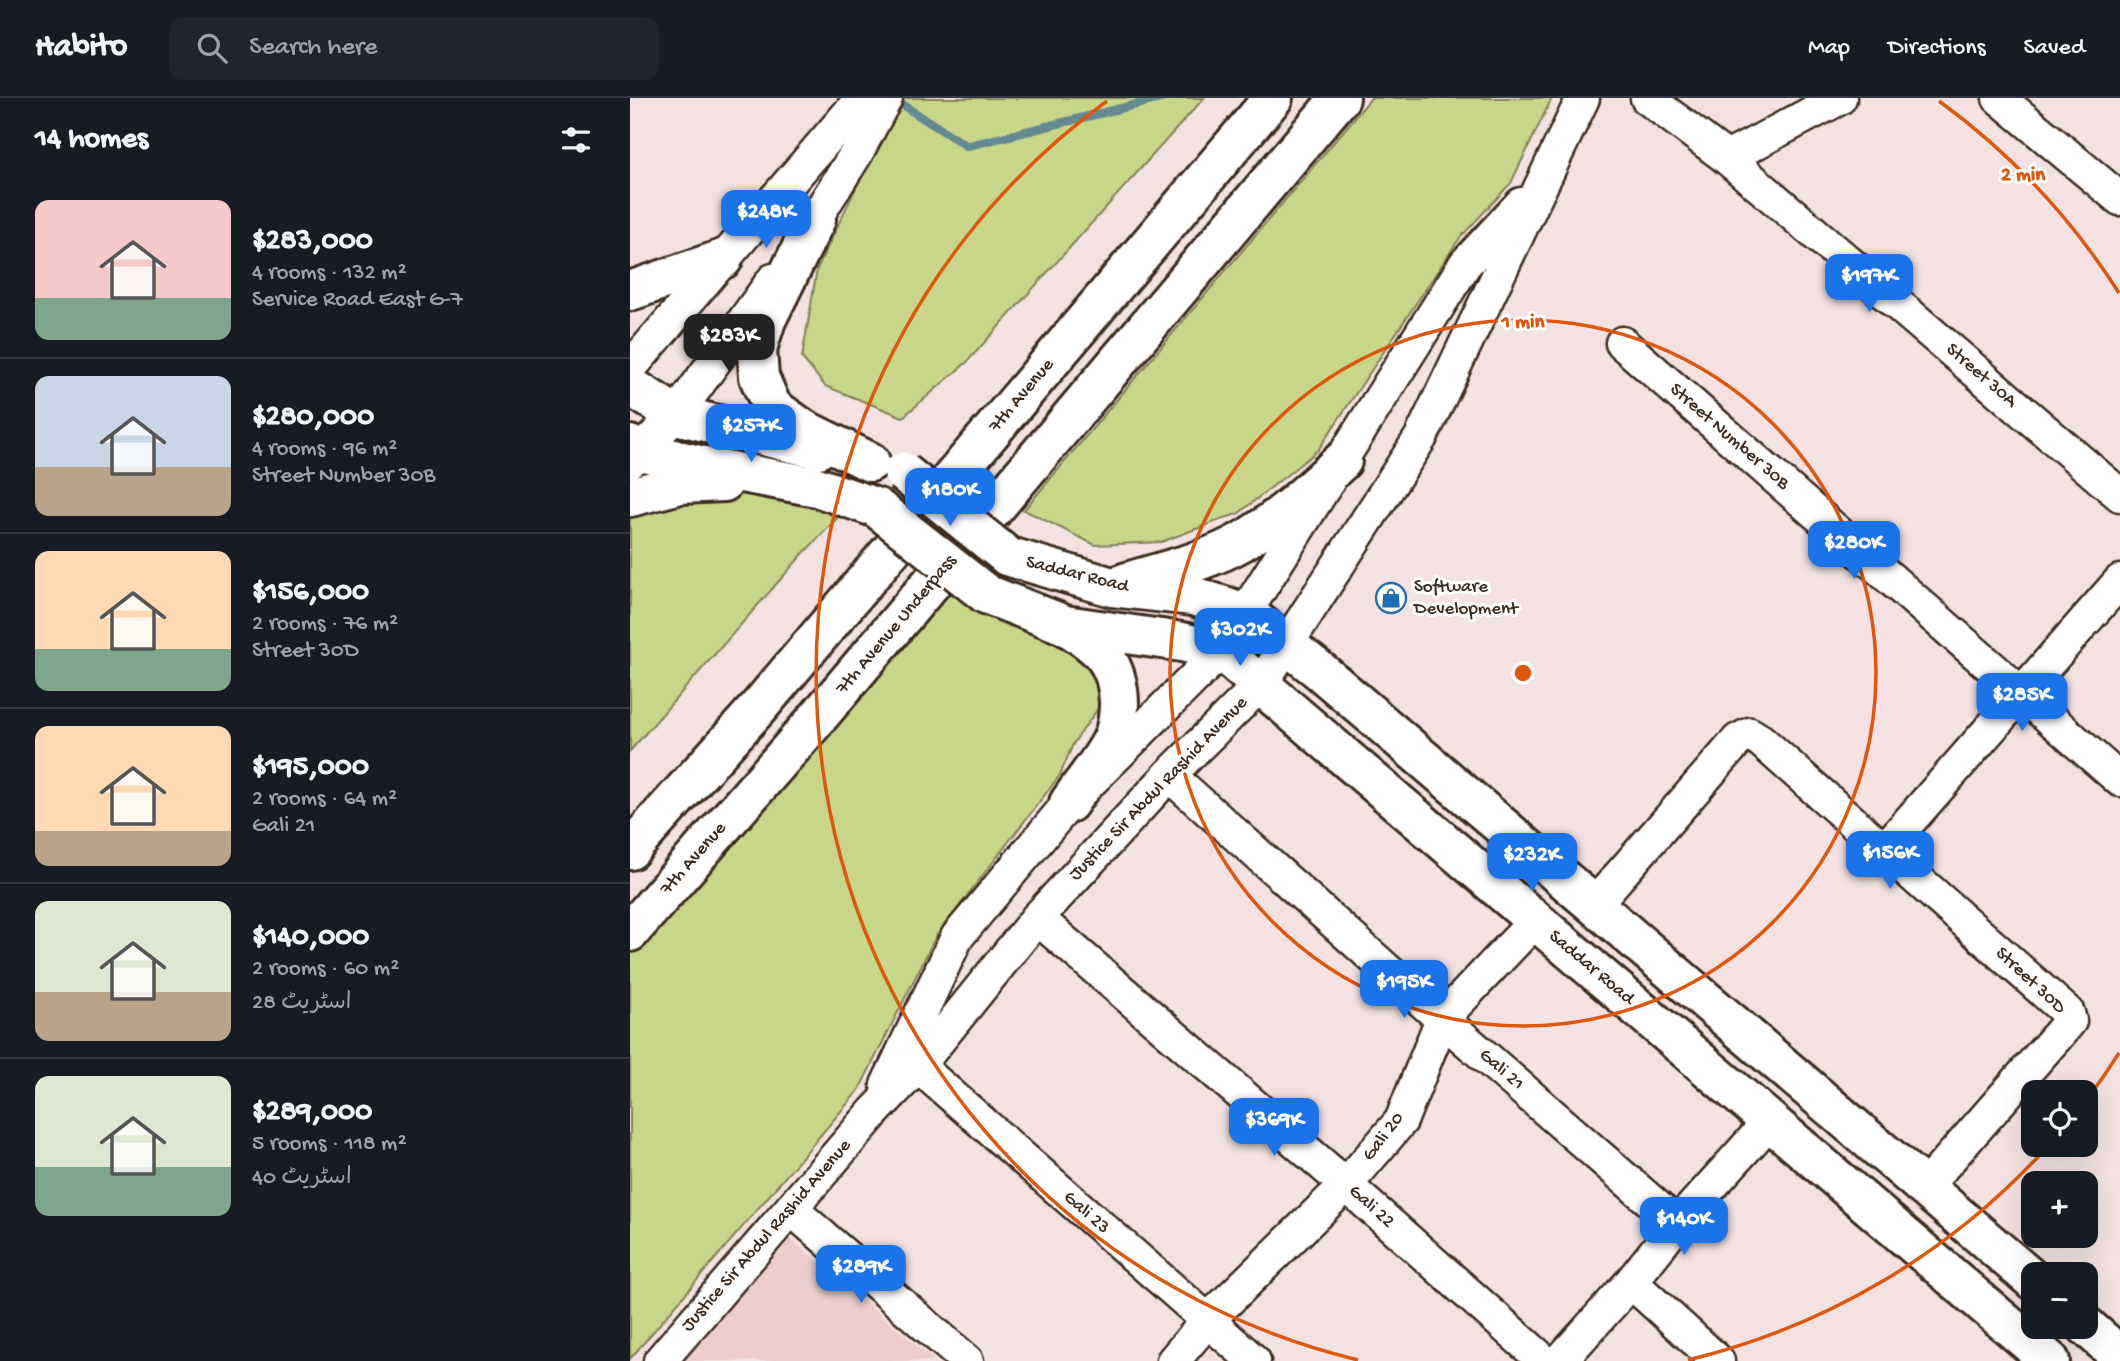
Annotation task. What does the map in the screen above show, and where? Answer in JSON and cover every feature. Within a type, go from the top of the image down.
[{"type":"street","points":[[630,368],[862,98]]},
{"type":"street","points":[[633,452],[676,415],[816,219],[886,98]]},
{"type":"street","name":"7th Avenue","points":[[630,850],[766,697],[1273,98]]},
{"type":"street","name":"7th Avenue Underpass","points":[[814,722],[1340,98]]},
{"type":"street","name":"Justice Sir Abdul Rashid Avenue","points":[[660,1361],[874,1112],[918,1066],[1037,918],[1169,775],[1261,684],[1421,437],[1583,98]]},
{"type":"street","name":"Street 30A","points":[[1647,98],[1727,158],[2120,495]]},
{"type":"street","points":[[1727,158],[1840,98]]},
{"type":"street","points":[[1999,98],[2120,199]]},
{"type":"street","name":"Justice Sir Abdul Rashid Avenue","points":[[874,1112],[957,937],[1069,803],[1221,651],[1465,264],[1543,180]]},
{"type":"street","points":[[816,219],[766,320],[757,349],[759,377],[772,407],[803,429],[887,467]]},
{"type":"street","points":[[630,292],[723,260]]},
{"type":"street","name":"Street Number 30B","points":[[1622,343],[2120,780]]},
{"type":"street","points":[[630,386],[676,415],[887,467]]},
{"type":"street","points":[[633,452],[817,488]]},
{"type":"street","points":[[1112,587],[1192,562],[1239,543],[1293,506],[1342,461]]},
{"type":"street","name":"Saddar Road","points":[[887,467],[1007,556],[1112,587],[1193,596],[1246,613],[1319,670],[2021,1270]]},
{"type":"street","points":[[630,497],[680,484],[741,482],[817,488]]},
{"type":"street","name":"Saddar Road","points":[[817,488],[877,508],[986,594],[1065,625],[1182,642],[1221,651],[2050,1361]]},
{"type":"street","points":[[1884,850],[2120,581]]},
{"type":"street","points":[[1065,625],[1091,642],[1107,658],[1116,676],[1119,693],[1119,712],[1113,738],[1069,803]]},
{"type":"street","name":"7th Avenue","points":[[630,932],[814,722]]},
{"type":"street","name":"Street 30D","points":[[1593,906],[1738,740],[1750,734],[2068,1013],[2070,1021],[1924,1188]]},
{"type":"street","name":"Gali 21","points":[[1169,775],[1677,1224]]},
{"type":"street","name":"Gali 22","points":[[1037,918],[1346,1185],[1544,1361]]},
{"type":"street","name":"Gali 20","points":[[1172,1361],[1208,1320],[1346,1185],[1401,1121],[1442,1019],[1535,921]]},
{"type":"street","name":"Gali 23","points":[[918,1066],[1254,1361]]},
{"type":"street","points":[[1560,1361],[1631,1282],[1677,1224],[1771,1120]]},
{"type":"street","points":[[790,1209],[967,1361]]},
{"type":"street","points":[[1631,1282],[1718,1361]]},
{"type":"street","points":[[2098,1337],[2120,1356]]},
{"type":"shaded area","points":[[788,1236],[935,1361],[682,1361]]},
{"type":"green space","points":[[899,98],[1204,98],[967,362],[903,417],[825,386],[802,358],[817,269]]},
{"type":"green space","points":[[1371,98],[1552,98],[1511,183],[1459,239],[1318,450],[1239,513],[1161,542],[1095,545],[1024,510]]},
{"type":"green space","points":[[737,491],[842,513],[630,751],[630,513]]},
{"type":"green space","points":[[940,588],[1094,658],[1109,693],[1073,744],[1060,775],[936,936],[859,1090],[630,1359],[630,946]]},
{"type":"waterway","points":[[901,104],[967,146],[1163,98]]},
{"type":"place","name":"Software Development","points":[[1391,598]]}]
